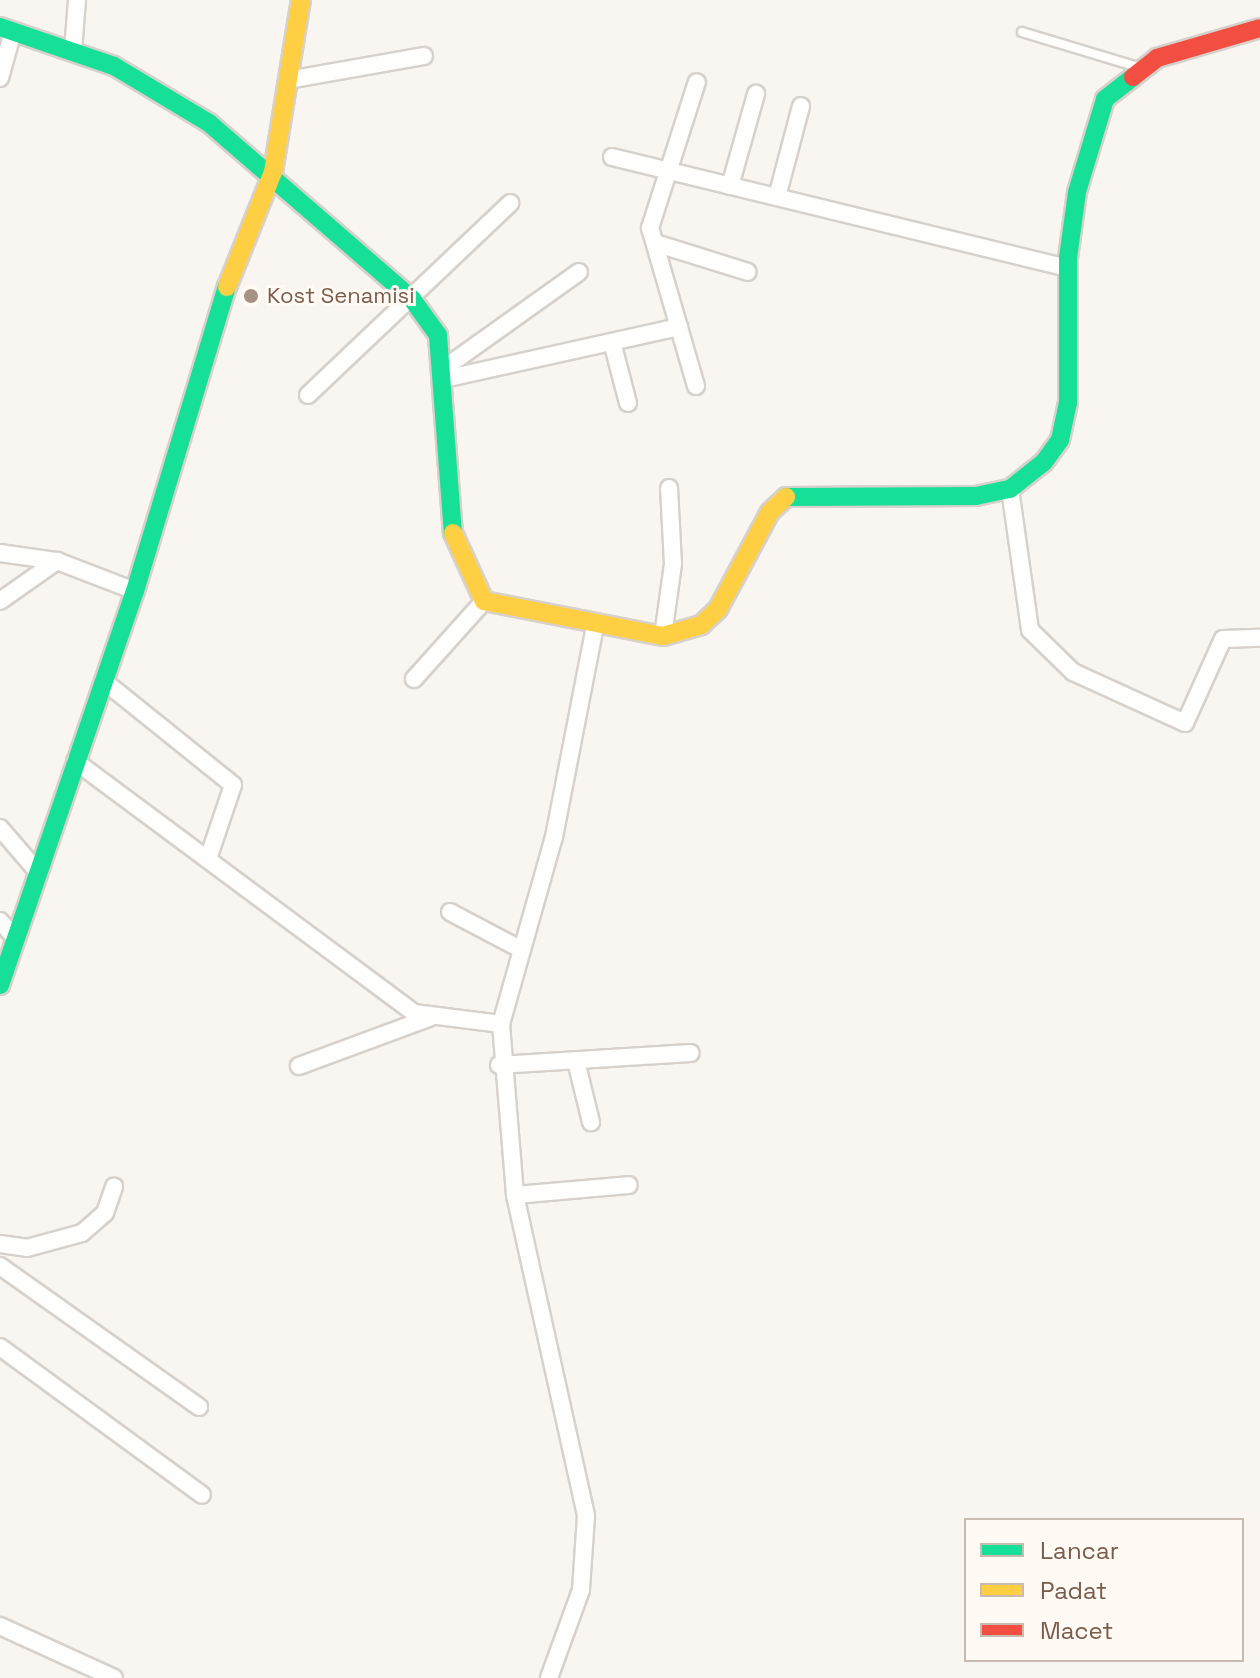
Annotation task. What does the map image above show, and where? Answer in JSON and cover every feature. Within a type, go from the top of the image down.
[{"type":"street","points":[[73,51],[77,0]]},
{"type":"street","points":[[0,985],[135,591],[196,380],[273,172],[301,0]]},
{"type":"street","points":[[0,78],[7,29],[73,51],[150,84],[273,172],[412,299],[438,335],[443,374],[447,503],[458,556],[484,601],[595,627],[663,636],[701,625],[718,609],[770,512],[790,493],[976,496],[1010,489],[1060,440],[1068,403],[1068,268],[1094,126],[1112,87],[1138,67],[1260,28]]},
{"type":"street","points":[[288,80],[424,56]]},
{"type":"street","points":[[696,386],[650,228],[697,82]]},
{"type":"street","points":[[730,186],[756,94]]},
{"type":"street","points":[[777,197],[801,106]]},
{"type":"street","points":[[612,157],[1068,268]]},
{"type":"street","points":[[308,395],[510,203]]},
{"type":"street","points":[[655,243],[748,272]]},
{"type":"street","points":[[443,374],[579,272]]},
{"type":"street","points":[[443,374],[679,327]]},
{"type":"street","points":[[612,342],[628,403]]},
{"type":"street","points":[[663,636],[673,564],[669,488]]},
{"type":"street","points":[[1010,489],[1030,630],[1073,672],[1185,723],[1223,639],[1260,638]]},
{"type":"street","points":[[0,553],[57,561],[135,591]]},
{"type":"street","points":[[0,601],[57,561]]},
{"type":"street","points":[[414,679],[484,601]]},
{"type":"street","points":[[549,1678],[581,1590],[586,1516],[515,1195],[499,1065],[501,1024],[554,837],[595,627]]},
{"type":"street","points":[[105,682],[233,785],[208,859]]},
{"type":"street","points":[[75,761],[366,982],[429,1018],[501,1024]]},
{"type":"street","points":[[0,828],[38,872]]},
{"type":"street","points":[[450,912],[522,950]]},
{"type":"street","points":[[0,921],[16,939]]},
{"type":"street","points":[[299,1066],[429,1018]]},
{"type":"street","points":[[499,1065],[577,1065],[691,1053]]},
{"type":"street","points":[[577,1065],[591,1122]]},
{"type":"street","points":[[515,1195],[629,1185]]},
{"type":"street","points":[[0,1244],[27,1248],[82,1233],[105,1213],[114,1187]]},
{"type":"street","points":[[0,1266],[199,1407]]},
{"type":"street","points":[[0,1347],[202,1495]]},
{"type":"street","points":[[0,1626],[114,1678]]},
{"type":"lane","points":[[1022,32],[1138,67]]},
{"type":"traffic: fast","points":[[0,27],[114,66],[209,123],[412,299],[438,335],[453,533]]},
{"type":"traffic: fast","points":[[786,497],[976,496],[1010,489],[1044,462],[1060,440],[1068,403],[1068,258],[1077,192],[1105,99],[1133,77]]},
{"type":"traffic: fast","points":[[0,985],[135,591],[227,287]]},
{"type":"traffic: slow","points":[[227,287],[273,172],[301,0]]},
{"type":"traffic: slow","points":[[453,533],[484,601],[663,636],[701,625],[718,609],[770,512],[786,497]]},
{"type":"traffic: jam","points":[[1133,77],[1157,58],[1260,28]]},
{"type":"place","name":"Kost Senamisi","points":[[251,296]]}]
